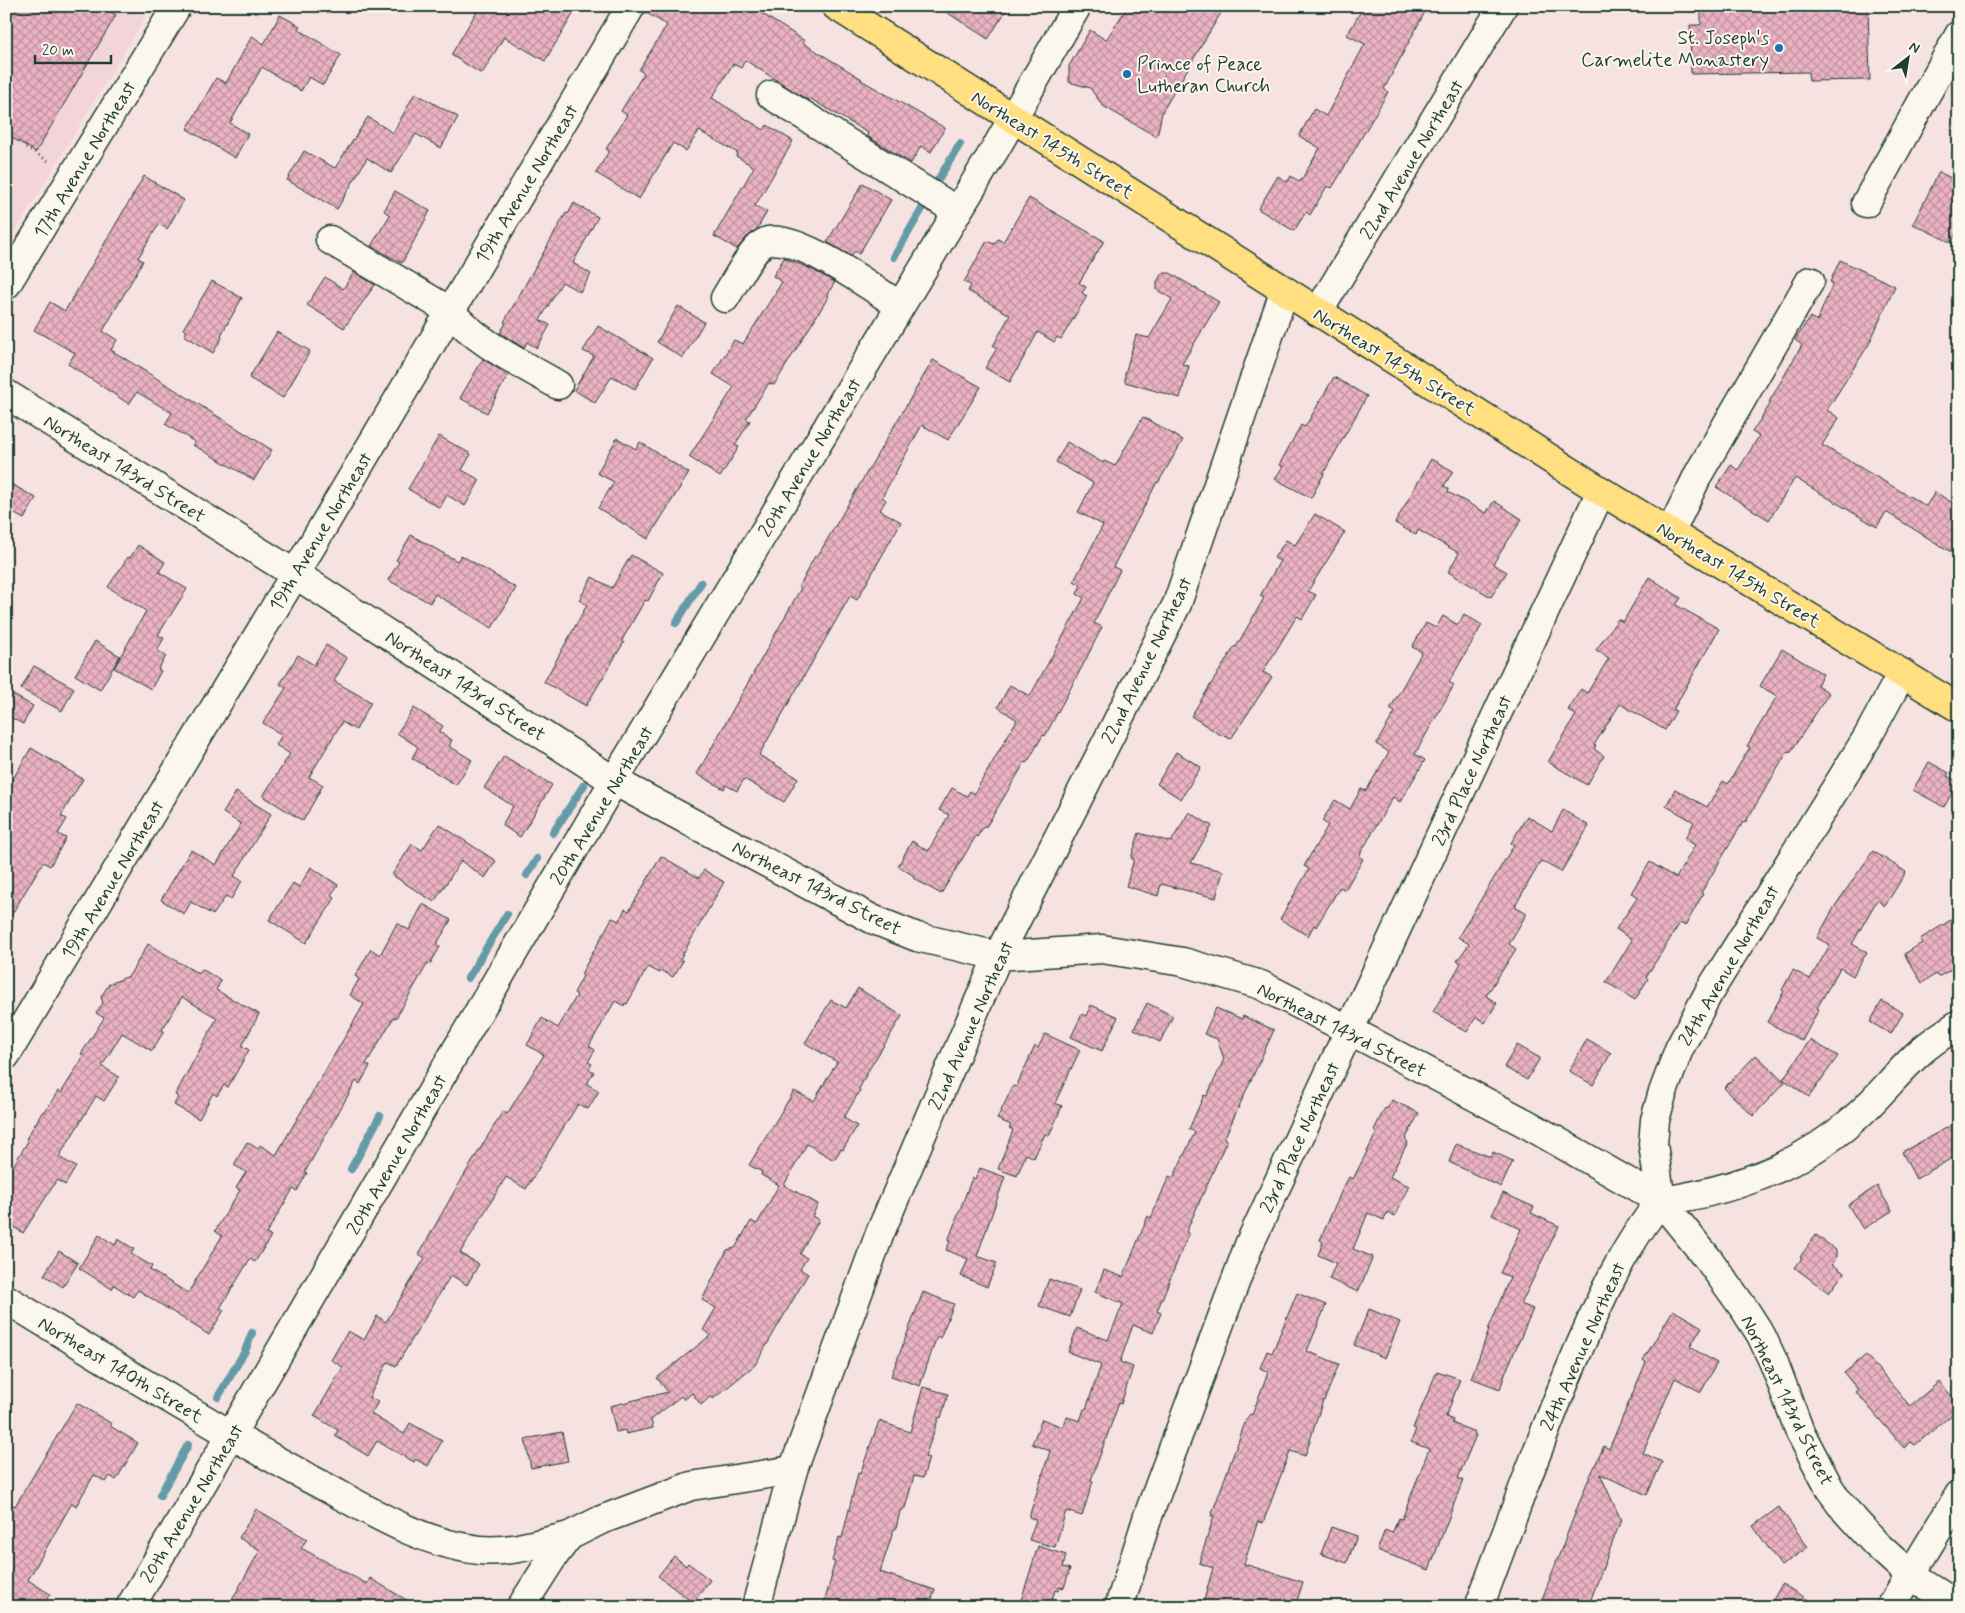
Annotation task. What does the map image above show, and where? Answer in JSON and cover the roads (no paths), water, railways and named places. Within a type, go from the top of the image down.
[{"type":"main road","name":"Northeast 145th Street","points":[[836,6],[1284,292],[1601,490],[1959,708]]},
{"type":"street","name":"17th Avenue Northeast","points":[[6,285],[176,6]]},
{"type":"street","name":"19th Avenue Northeast","points":[[6,1055],[295,574],[631,6]]},
{"type":"street","name":"20th Avenue Northeast","points":[[130,1607],[614,781],[1013,118],[1077,6]]},
{"type":"street","name":"22nd Avenue Northeast","points":[[1318,312],[1504,6]]},
{"type":"street","points":[[1866,203],[1959,35]]},
{"type":"street","points":[[771,94],[957,211]]},
{"type":"street","points":[[330,240],[450,310],[460,322],[486,342],[558,385]]},
{"type":"street","points":[[725,298],[757,248],[767,241],[785,242],[814,253],[900,306]]},
{"type":"street","points":[[1670,532],[1699,473],[1810,281]]},
{"type":"street","name":"22nd Avenue Northeast","points":[[756,1607],[793,1470],[880,1233],[998,956],[1178,604],[1284,292]]},
{"type":"street","name":"Northeast 143rd Street","points":[[6,394],[295,574],[614,781],[872,919],[917,938],[998,956],[1102,949],[1183,962],[1261,985],[1526,1124],[1661,1201],[1714,1266],[1761,1335],[1774,1363],[1800,1432],[1830,1489],[1862,1529],[1910,1575],[1959,1606]]},
{"type":"street","name":"23rd Place Northeast","points":[[1119,1607],[1148,1516],[1249,1246],[1601,490]]},
{"type":"street","name":"24th Avenue Northeast","points":[[1478,1607],[1552,1412],[1584,1337],[1626,1249],[1642,1224],[1661,1201],[1653,1144],[1655,1120],[1678,1049],[1708,992],[1867,738],[1902,673]]},
{"type":"street","points":[[1661,1201],[1697,1196],[1734,1186],[1764,1175],[1814,1148],[1855,1118],[1919,1054],[1959,1024]]},
{"type":"street","name":"Northeast 140th Street","points":[[6,1299],[231,1436],[374,1514],[450,1544],[480,1550],[506,1550],[569,1536]]},
{"type":"street","points":[[521,1607],[569,1536],[601,1520],[691,1486],[793,1470]]},
{"type":"street","points":[[1891,1607],[1959,1495]]},
{"type":"waterway","points":[[936,183],[960,144]]},
{"type":"waterway","points":[[894,257],[922,209]]},
{"type":"waterway","points":[[676,623],[701,583]]},
{"type":"waterway","points":[[553,833],[584,785]]},
{"type":"waterway","points":[[527,875],[537,859]]},
{"type":"waterway","points":[[468,978],[507,914]]},
{"type":"waterway","points":[[351,1169],[380,1116]]},
{"type":"waterway","points":[[218,1397],[245,1351],[252,1333]]},
{"type":"waterway","points":[[160,1495],[188,1445]]},
{"type":"place","name":"St. Joseph's Carmelite Monastery","points":[[1779,48]]},
{"type":"place","name":"Prince of Peace Lutheran Church","points":[[1127,74]]}]
